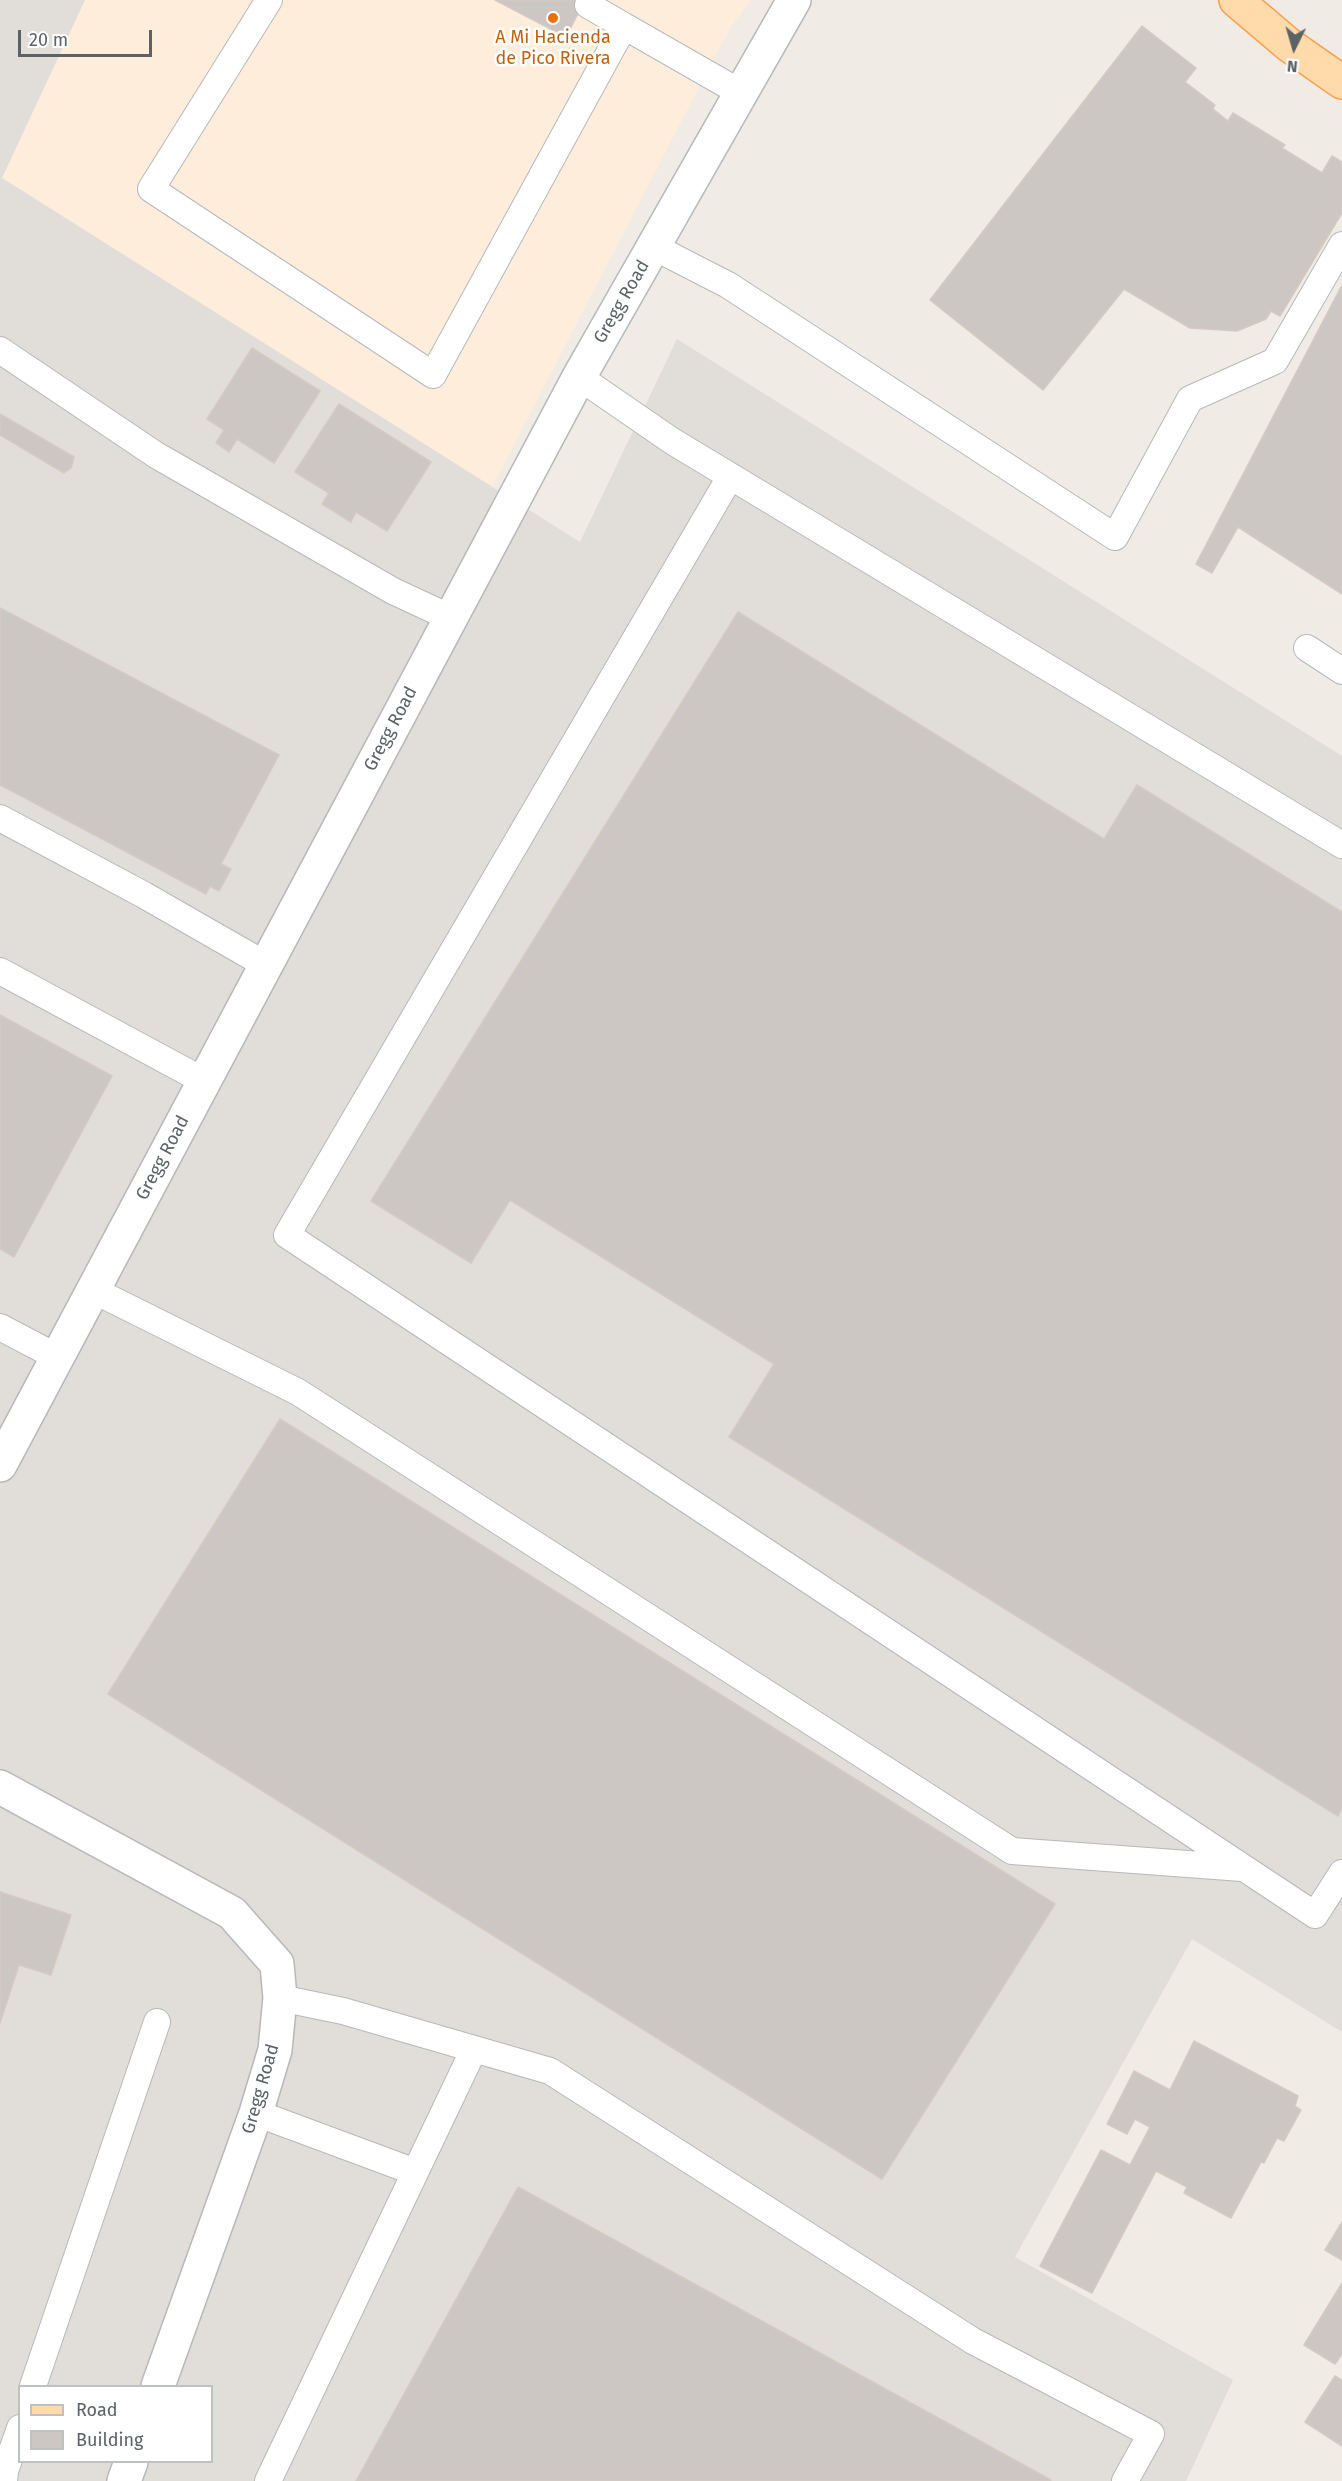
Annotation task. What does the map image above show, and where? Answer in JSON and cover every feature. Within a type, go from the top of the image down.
[{"type":"main road","points":[[1236,0],[1288,45],[1342,82]]},
{"type":"street","name":"Gregg Road","points":[[0,1465],[579,377],[794,0]]},
{"type":"street","name":"Gregg Road","points":[[0,1787],[232,1913],[277,1964],[280,1998],[275,2050],[256,2114],[158,2385]]},
{"type":"street","points":[[124,2481],[131,2463]]},
{"type":"lane","points":[[269,0],[152,189],[433,375],[624,26]]},
{"type":"lane","points":[[588,5],[741,93]]},
{"type":"lane","points":[[654,247],[728,285],[1115,537],[1190,399],[1275,361],[1342,245]]},
{"type":"lane","points":[[0,350],[156,455],[393,591],[451,618]]},
{"type":"lane","points":[[579,377],[672,441],[730,477],[1342,845]]},
{"type":"lane","points":[[730,477],[287,1235],[1315,1915],[1342,1873]]},
{"type":"lane","points":[[1307,648],[1342,671]]},
{"type":"lane","points":[[0,818],[144,895],[266,965]]},
{"type":"lane","points":[[0,971],[204,1081]]},
{"type":"lane","points":[[93,1290],[298,1392],[1012,1851],[1243,1868]]},
{"type":"lane","points":[[0,1327],[57,1357]]},
{"type":"lane","points":[[280,1998],[343,2011],[550,2071],[973,2341],[1151,2434],[1125,2481]]},
{"type":"lane","points":[[33,2385],[157,2022]]},
{"type":"lane","points":[[268,2481],[474,2049]]},
{"type":"lane","points":[[256,2114],[415,2172]]},
{"type":"lane","points":[[4,2481],[5,2471],[18,2434]]},
{"type":"shaded area","points":[[0,0],[85,0],[2,178],[580,542],[677,339],[1342,756],[1342,2032],[1192,1939],[1015,2257],[1233,2380],[1186,2481],[0,2481]]},
{"type":"shaded area","points":[[85,0],[751,0],[727,33],[492,487],[2,178]]},
{"type":"building","name":"A Mi Hacienda de Pico Rivera","points":[[495,0],[585,0],[566,37]]},
{"type":"building","points":[[1142,26],[1196,68],[1185,82],[1215,105],[1213,109],[1228,121],[1233,113],[1285,145],[1282,148],[1322,173],[1332,156],[1342,162],[1342,213],[1280,316],[1271,311],[1266,319],[1237,331],[1190,328],[1124,289],[1043,390],[930,300]]},
{"type":"building","points":[[1342,285],[1342,594],[1238,527],[1212,573],[1196,564]]},
{"type":"building","points":[[252,348],[320,391],[274,463],[237,439],[229,452],[216,443],[224,430],[207,419]]},
{"type":"building","points":[[339,404],[431,462],[387,531],[356,512],[351,522],[322,504],[329,493],[295,472]]},
{"type":"building","points":[[0,414],[74,457],[71,468],[64,473],[0,435]]},
{"type":"building","points":[[0,608],[279,755],[221,864],[231,869],[219,891],[210,886],[206,894],[0,785]]},
{"type":"building","points":[[738,612],[1104,839],[1137,785],[1342,912],[1342,1808],[1338,1816],[729,1437],[774,1364],[510,1200],[471,1263],[371,1201]]},
{"type":"building","points":[[0,1015],[112,1076],[14,1257],[0,1249]]},
{"type":"building","points":[[280,1419],[1055,1904],[882,2179],[108,1694]]},
{"type":"building","points":[[0,1892],[71,1915],[51,1975],[19,1965],[0,2023]]},
{"type":"building","points":[[1194,2041],[1298,2096],[1295,2106],[1301,2110],[1284,2141],[1277,2138],[1264,2163],[1261,2162],[1231,2218],[1184,2193],[1187,2187],[1156,2171],[1092,2293],[1040,2266],[1101,2150],[1130,2165],[1150,2127],[1135,2119],[1127,2134],[1107,2124],[1134,2071],[1170,2090]]},
{"type":"building","points":[[518,2187],[1051,2480],[356,2481]]},
{"type":"building","points":[[1342,2222],[1342,2260],[1325,2250]]},
{"type":"building","points":[[1342,2283],[1342,2354],[1335,2364],[1304,2345]]},
{"type":"building","points":[[1335,2376],[1342,2380],[1342,2446],[1305,2422]]},
{"type":"place","name":"A Mi Hacienda de Pico Rivera","points":[[553,18]]}]
